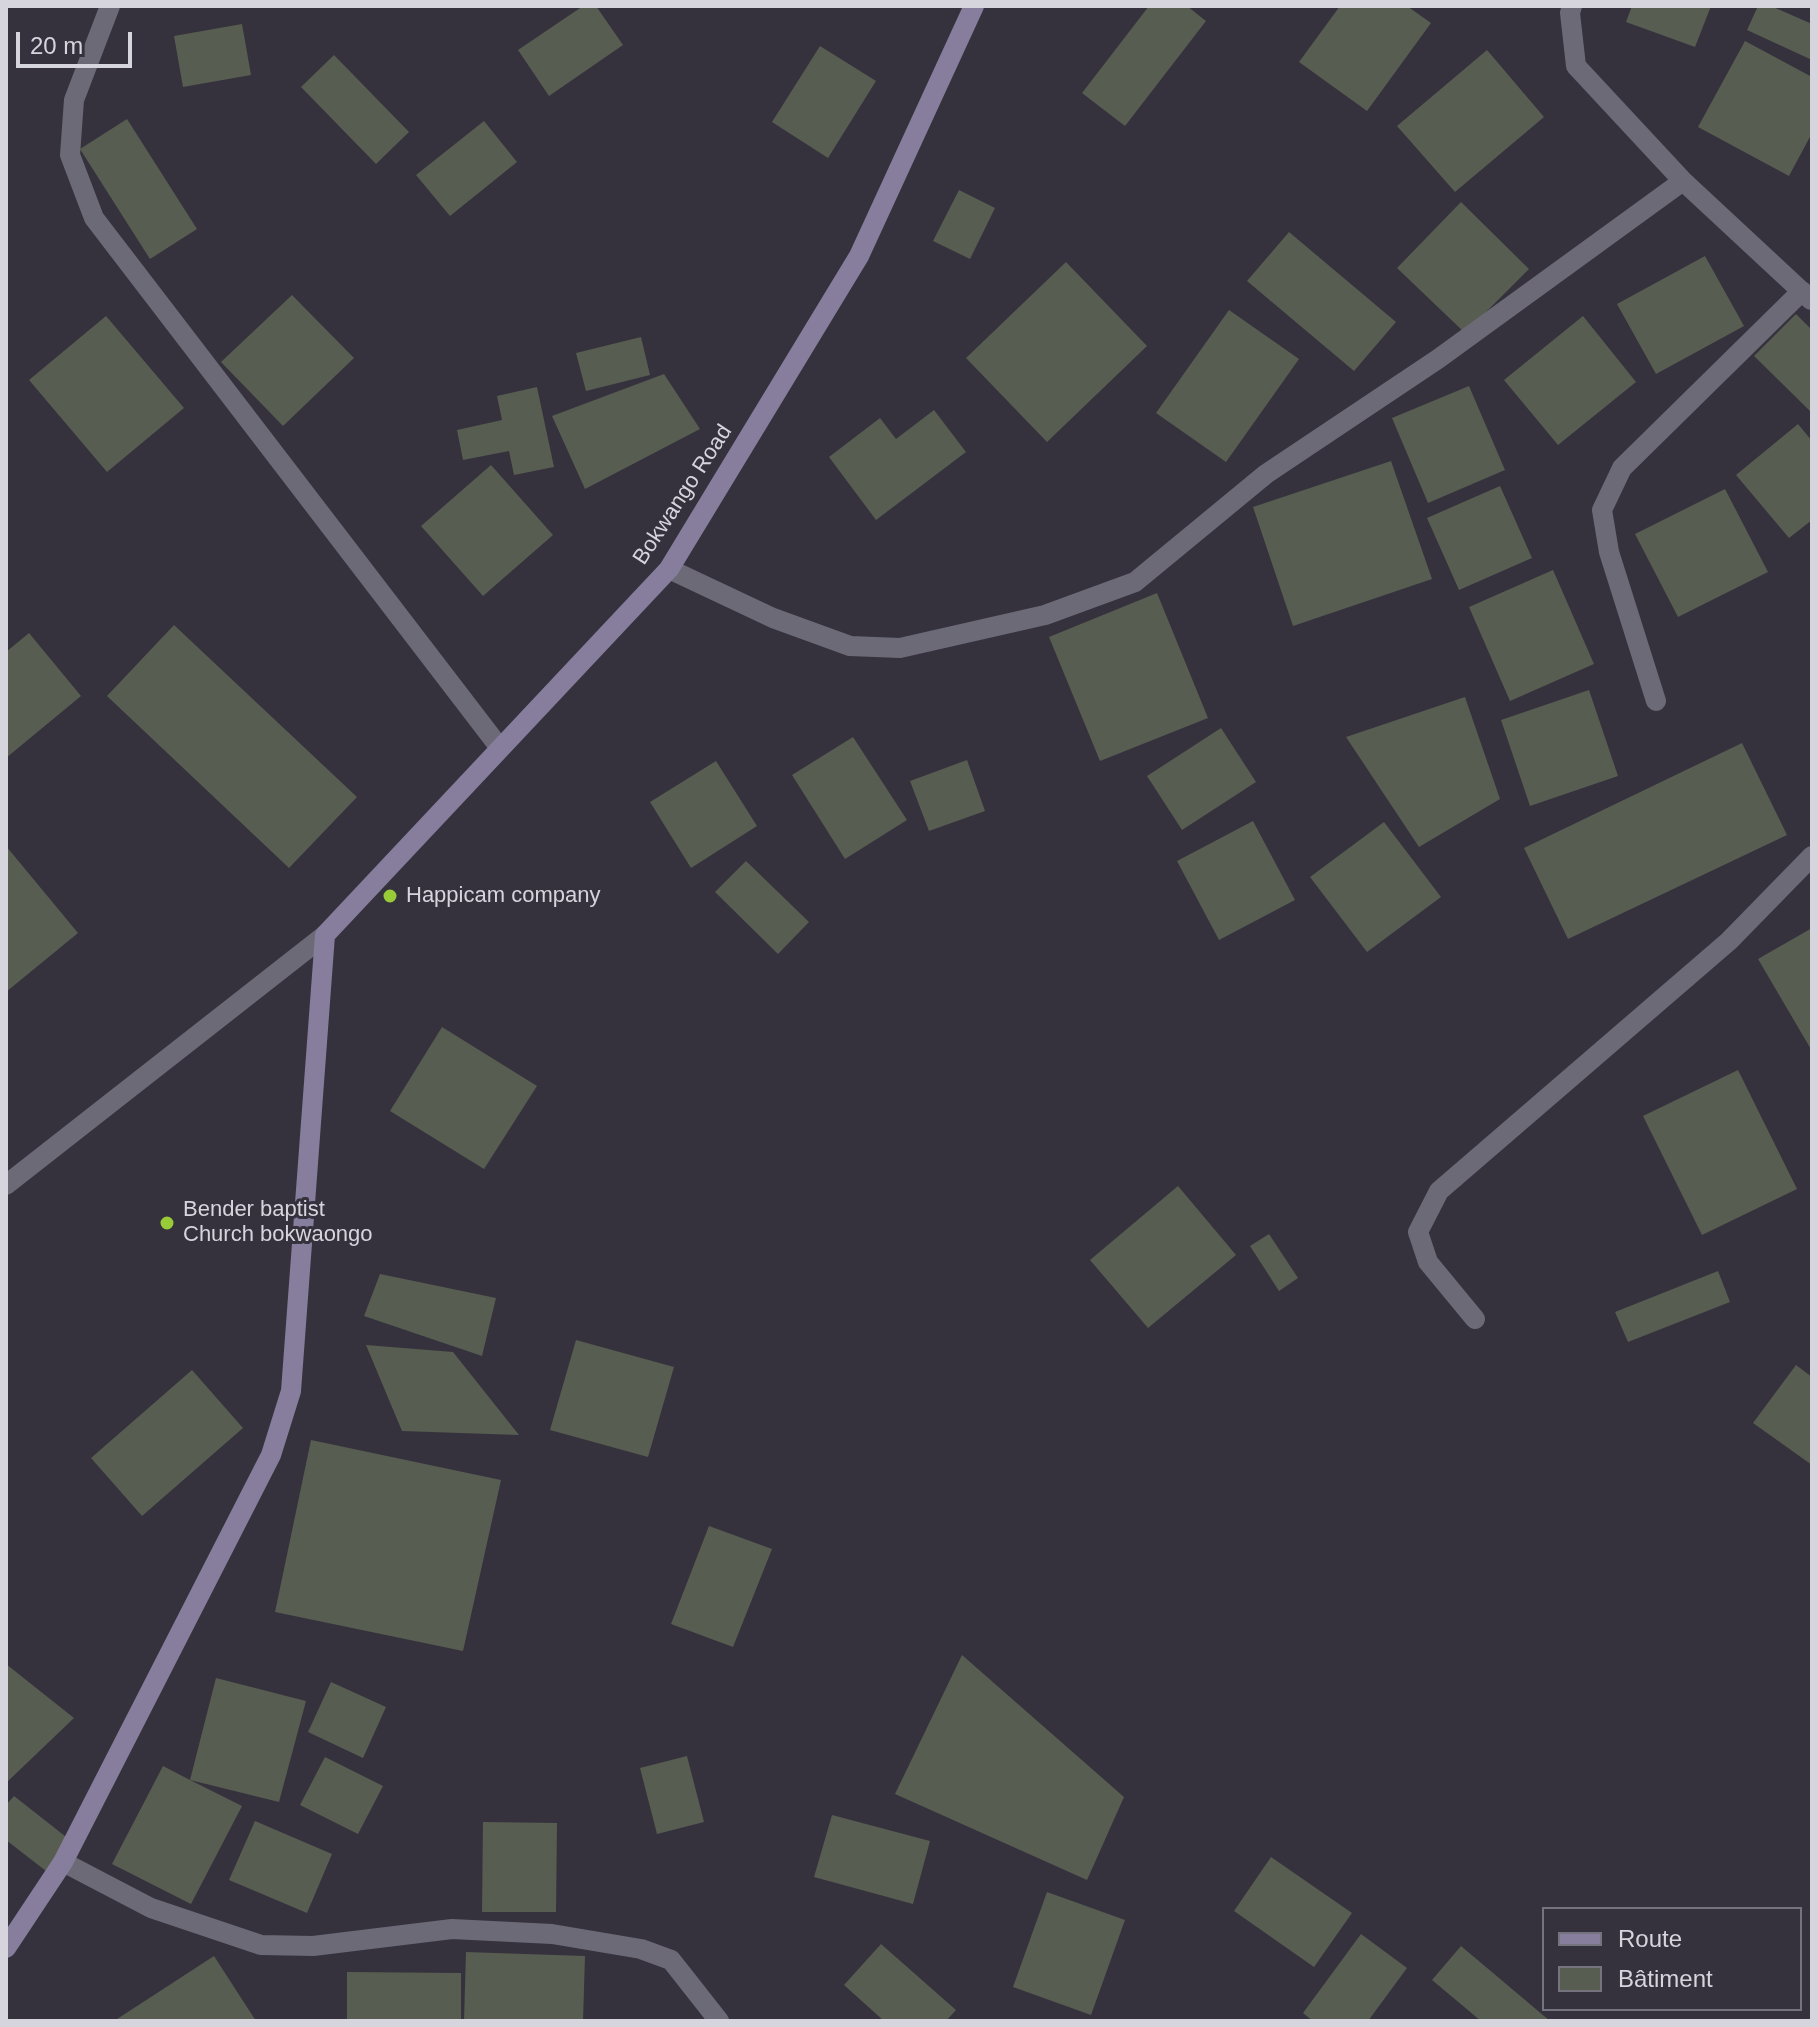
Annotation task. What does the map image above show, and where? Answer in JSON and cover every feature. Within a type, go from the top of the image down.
[{"type":"street","points":[[110,6],[74,100],[70,155],[94,218],[500,748]]},
{"type":"street","name":"Bokwango Road","points":[[325,935],[669,569],[859,256],[974,6]]},
{"type":"street","points":[[1572,6],[1570,13],[1576,66],[1683,181],[1807,295],[1622,468],[1602,510],[1609,552],[1656,701]]},
{"type":"street","points":[[669,569],[773,618],[850,646],[900,648],[1045,615],[1135,582],[1266,474],[1438,359],[1683,181]]},
{"type":"street","points":[[1475,1319],[1428,1262],[1418,1232],[1439,1191],[1729,941],[1812,856]]},
{"type":"street","points":[[6,1185],[325,935]]},
{"type":"street","points":[[6,1948],[63,1862],[271,1455],[291,1391],[325,935]]},
{"type":"street","points":[[63,1862],[151,1908],[261,1945],[313,1946],[452,1929],[552,1934],[641,1949],[671,1960],[719,2021]]},
{"type":"building","points":[[583,6],[596,6],[623,45],[549,96],[518,50]]},
{"type":"building","points":[[1149,6],[1187,6],[1206,21],[1125,126],[1082,93]]},
{"type":"building","points":[[1340,6],[1407,6],[1431,23],[1367,111],[1299,62]]},
{"type":"building","points":[[1632,6],[1711,6],[1695,47],[1626,22]]},
{"type":"building","points":[[1758,6],[1771,6],[1812,24],[1812,60],[1747,30]]},
{"type":"building","points":[[242,24],[251,75],[183,87],[174,36]]},
{"type":"building","points":[[1745,41],[1812,77],[1812,133],[1789,176],[1698,127]]},
{"type":"building","points":[[820,46],[876,81],[828,158],[772,122]]},
{"type":"building","points":[[1487,50],[1544,117],[1455,192],[1397,126]]},
{"type":"building","points":[[334,55],[409,132],[376,164],[301,87]]},
{"type":"building","points":[[127,119],[197,229],[150,259],[80,149]]},
{"type":"building","points":[[484,121],[517,162],[450,216],[416,175]]},
{"type":"building","points":[[959,190],[995,208],[970,259],[933,241]]},
{"type":"building","points":[[1461,202],[1529,269],[1465,333],[1397,268]]},
{"type":"building","points":[[1289,232],[1396,322],[1354,371],[1247,281]]},
{"type":"building","points":[[1705,256],[1744,326],[1656,374],[1617,304]]},
{"type":"building","points":[[1066,262],[1147,346],[1047,442],[966,358]]},
{"type":"building","points":[[292,295],[354,358],[283,426],[221,362]]},
{"type":"building","points":[[1229,310],[1299,359],[1226,462],[1156,413]]},
{"type":"building","points":[[1796,314],[1812,330],[1812,413],[1754,356]]},
{"type":"building","points":[[106,316],[184,408],[107,472],[29,380]]},
{"type":"building","points":[[1583,316],[1636,382],[1558,445],[1504,380]]},
{"type":"building","points":[[641,337],[650,375],[586,391],[576,353]]},
{"type":"building","points":[[664,374],[700,429],[585,489],[552,416]]},
{"type":"building","points":[[1469,386],[1505,470],[1428,503],[1392,418]]},
{"type":"building","points":[[537,387],[554,467],[514,475],[509,451],[463,460],[457,430],[502,420],[497,396]]},
{"type":"building","points":[[934,410],[966,452],[876,520],[829,457],[880,418],[896,439]]},
{"type":"building","points":[[1798,424],[1812,441],[1812,520],[1789,538],[1736,475]]},
{"type":"building","points":[[1391,461],[1432,579],[1293,626],[1253,507]]},
{"type":"building","points":[[491,465],[553,535],[483,596],[421,526]]},
{"type":"building","points":[[1500,486],[1532,558],[1459,590],[1427,518]]},
{"type":"building","points":[[1725,489],[1768,572],[1678,617],[1635,534]]},
{"type":"building","points":[[1553,570],[1594,664],[1510,701],[1469,607]]},
{"type":"building","points":[[1157,593],[1208,718],[1100,761],[1049,637]]},
{"type":"building","points":[[174,625],[357,797],[289,868],[107,696]]},
{"type":"building","points":[[29,633],[81,696],[6,758],[6,652]]},
{"type":"building","points":[[1589,690],[1618,776],[1530,806],[1501,720]]},
{"type":"building","points":[[1465,697],[1500,799],[1419,847],[1346,737]]},
{"type":"building","points":[[1221,728],[1256,782],[1182,830],[1147,776]]},
{"type":"building","points":[[853,737],[907,820],[845,859],[792,775]]},
{"type":"building","points":[[1742,743],[1787,835],[1568,939],[1524,848]]},
{"type":"building","points":[[967,760],[985,811],[929,831],[910,781]]},
{"type":"building","points":[[716,761],[757,826],[691,868],[650,802]]},
{"type":"building","points":[[1253,821],[1295,900],[1219,940],[1177,861]]},
{"type":"building","points":[[1384,822],[1441,897],[1367,952],[1310,877]]},
{"type":"building","points":[[6,846],[78,933],[6,992]]},
{"type":"building","points":[[746,861],[809,922],[778,954],[715,892]]},
{"type":"building","points":[[1812,928],[1812,1051],[1758,959]]},
{"type":"building","points":[[442,1027],[537,1086],[484,1169],[390,1111]]},
{"type":"building","points":[[1738,1070],[1797,1189],[1702,1235],[1643,1116]]},
{"type":"building","points":[[1178,1186],[1236,1255],[1148,1328],[1090,1260]]},
{"type":"building","points":[[1269,1234],[1298,1278],[1279,1291],[1250,1246]]},
{"type":"building","points":[[1718,1271],[1730,1302],[1628,1342],[1615,1312]]},
{"type":"building","points":[[380,1274],[496,1298],[482,1356],[364,1316]]},
{"type":"building","points":[[576,1340],[674,1367],[648,1457],[550,1430]]},
{"type":"building","points":[[366,1345],[453,1352],[519,1435],[402,1431]]},
{"type":"building","points":[[1796,1365],[1812,1377],[1812,1465],[1753,1423]]},
{"type":"building","points":[[192,1370],[243,1428],[142,1516],[91,1458]]},
{"type":"building","points":[[311,1440],[501,1480],[463,1651],[275,1612]]},
{"type":"building","points":[[709,1526],[772,1549],[733,1647],[671,1624]]},
{"type":"building","points":[[962,1655],[1124,1797],[1087,1880],[895,1794]]},
{"type":"building","points":[[6,1664],[74,1718],[6,1783]]},
{"type":"building","points":[[216,1678],[306,1701],[279,1802],[190,1780]]},
{"type":"building","points":[[331,1682],[386,1707],[363,1758],[308,1732]]},
{"type":"building","points":[[687,1756],[704,1822],[657,1834],[640,1768]]},
{"type":"building","points":[[325,1757],[383,1786],[358,1834],[300,1805]]},
{"type":"building","points":[[163,1766],[242,1806],[191,1904],[112,1864]]},
{"type":"building","points":[[14,1796],[70,1840],[46,1871],[6,1840],[6,1805]]},
{"type":"building","points":[[832,1815],[930,1841],[913,1904],[814,1877]]},
{"type":"building","points":[[255,1821],[332,1854],[307,1913],[229,1880]]},
{"type":"building","points":[[483,1822],[557,1823],[556,1912],[482,1912]]},
{"type":"building","points":[[1271,1857],[1352,1913],[1314,1967],[1234,1911]]},
{"type":"building","points":[[1047,1892],[1125,1920],[1091,2015],[1013,1987]]},
{"type":"building","points":[[1361,1934],[1407,1968],[1368,2021],[1313,2021],[1303,2013]]},
{"type":"building","points":[[881,1944],[956,2010],[946,2021],[884,2021],[844,1985]]},
{"type":"building","points":[[1461,1946],[1550,2021],[1481,2021],[1432,1980]]},
{"type":"building","points":[[466,1952],[585,1956],[583,2021],[464,2021]]},
{"type":"building","points":[[214,1956],[256,2021],[114,2021]]},
{"type":"building","points":[[347,1972],[461,1973],[461,2021],[347,2021]]},
{"type":"place","name":"Happicam company","points":[[390,896]]},
{"type":"place","name":"Bender baptist Church bokwaongo","points":[[167,1223]]}]
